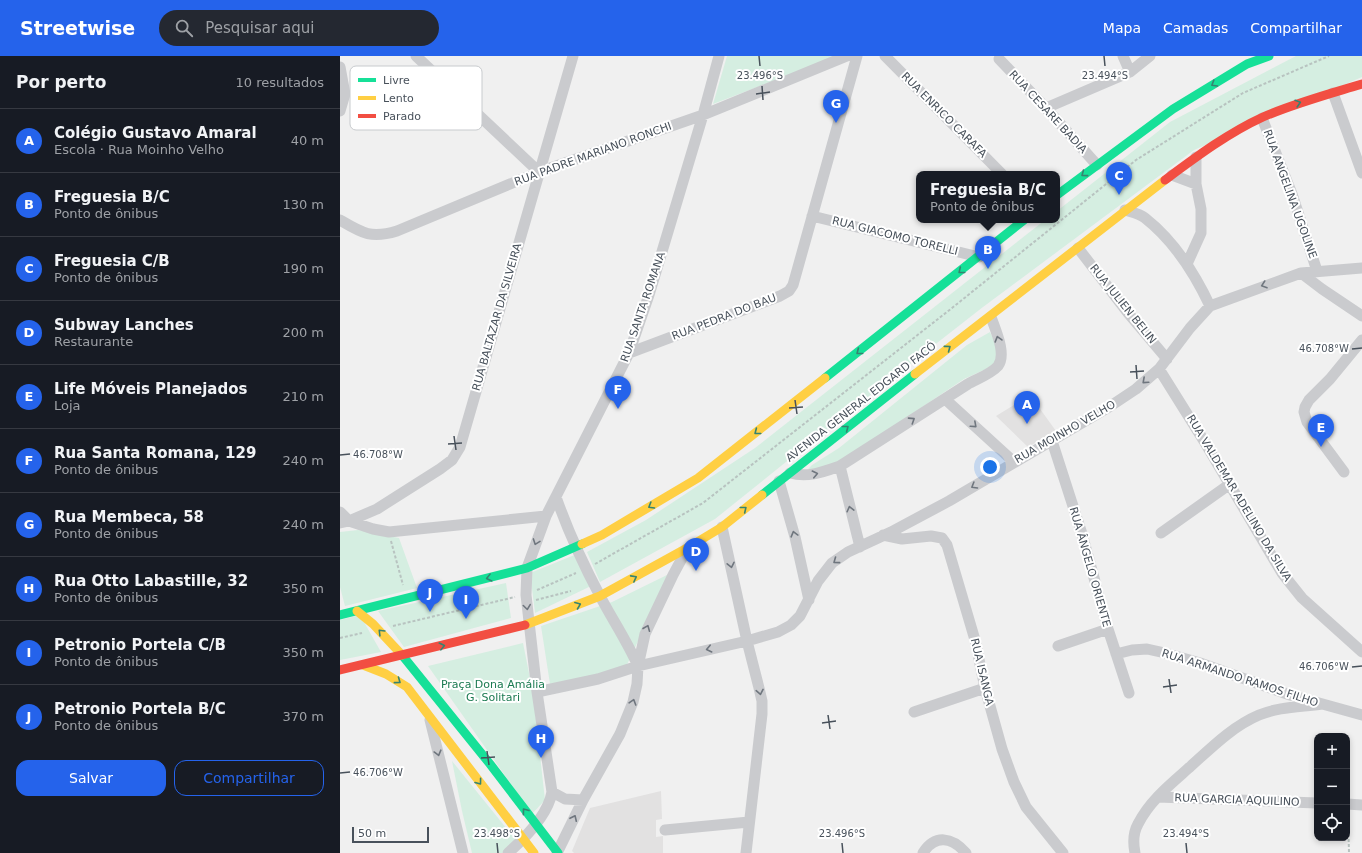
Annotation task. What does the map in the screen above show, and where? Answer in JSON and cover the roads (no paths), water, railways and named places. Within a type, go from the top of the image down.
[{"type":"main road","points":[[1060,193],[1173,108],[1246,60],[1269,56]]},
{"type":"main road","name":"AVENIDA GENERAL EDGARD FACÓ","points":[[340,670],[530,624],[600,596],[689,547],[722,527],[934,359],[991,317],[1125,210],[1196,157],[1262,118],[1293,104],[1362,84]]},
{"type":"main road","points":[[340,615],[527,568],[602,535],[698,478],[1020,223]]},
{"type":"main road","points":[[357,611],[373,624],[402,655],[490,764],[558,853]]},
{"type":"main road","points":[[363,665],[383,672],[395,678],[407,687],[534,853]]},
{"type":"street","points":[[416,56],[427,66]]},
{"type":"street","name":"RUA BALTAZAR DA SILVEIRA","points":[[344,522],[376,509],[440,469],[452,460],[460,447],[573,56]]},
{"type":"street","name":"RUA SANTA ROMANA","points":[[527,568],[546,516],[629,353],[649,295],[703,115],[718,56]]},
{"type":"street","name":"RUA PADRE MARIANO RONCHI","points":[[340,220],[359,231],[378,235],[397,231],[539,172],[703,115],[846,56]]},
{"type":"street","points":[[812,216],[857,56]]},
{"type":"street","name":"RUA ENRICO CARAFA","points":[[885,56],[999,171]]},
{"type":"street","points":[[1123,56],[1130,72]]},
{"type":"street","points":[[1046,108],[1130,72],[1150,56]]},
{"type":"street","name":"RUA CESARE BADIA","points":[[999,59],[1046,108],[1097,165]]},
{"type":"street","points":[[340,67],[344,94],[340,111]]},
{"type":"street","points":[[1333,93],[1362,173]]},
{"type":"street","points":[[482,118],[539,172]]},
{"type":"street","name":"RUA ANGELINA UGOLINE","points":[[1262,118],[1292,194],[1317,271]]},
{"type":"street","points":[[1187,264],[1201,233],[1201,209],[1196,184],[1196,157]]},
{"type":"street","points":[[1172,175],[1196,184]]},
{"type":"street","points":[[1141,198],[1144,216]]},
{"type":"street","points":[[1125,210],[1144,216],[1165,237],[1187,264],[1201,286],[1210,306]]},
{"type":"street","name":"RUA GIACOMO TORELLI","points":[[812,216],[979,257]]},
{"type":"street","name":"RUA PEDRA DO BAU","points":[[629,353],[780,296],[789,291],[793,285],[812,216]]},
{"type":"street","name":"RUA JULIEN BELIN","points":[[1078,248],[1128,313],[1167,359]]},
{"type":"street","name":"RUA MOINHO VELHO","points":[[537,692],[598,679],[638,666],[747,641],[778,632],[791,625],[800,616],[818,581],[832,563],[949,501],[1052,441],[1136,389],[1159,369],[1190,328],[1210,306],[1301,273],[1362,268]]},
{"type":"street","points":[[1301,273],[1362,316]]},
{"type":"street","points":[[790,473],[796,475],[814,475],[840,466],[998,366],[1001,359],[1001,351],[991,317]]},
{"type":"street","points":[[1344,472],[1307,422],[1304,412],[1309,400],[1330,379],[1362,340]]},
{"type":"street","name":"RUA VALDEMAR ADELINO DA SILVA","points":[[1159,369],[1230,484],[1256,531],[1282,573],[1302,598],[1362,652]]},
{"type":"street","points":[[945,399],[1014,462]]},
{"type":"street","name":"RUA ÂNGELO ORIENTE","points":[[1052,441],[1082,534],[1108,629],[1129,693]]},
{"type":"street","points":[[840,466],[860,547]]},
{"type":"street","points":[[779,481],[795,537],[809,600]]},
{"type":"street","points":[[1161,533],[1230,484]]},
{"type":"street","points":[[556,497],[575,547],[600,596],[629,645],[638,666]]},
{"type":"street","points":[[340,512],[344,522],[389,532],[546,516]]},
{"type":"street","points":[[722,527],[762,701],[762,714],[746,853]]},
{"type":"street","name":"RUA ISANGA","points":[[883,535],[902,539],[931,536],[942,538],[948,545],[975,640],[985,688],[1002,749],[1014,782],[1026,807],[1063,853]]},
{"type":"street","points":[[558,853],[583,800],[620,734],[633,702],[637,684],[638,666],[645,634],[689,547]]},
{"type":"street","points":[[508,853],[524,839],[547,808],[551,800],[552,792],[537,692],[527,602],[527,568]]},
{"type":"street","points":[[1058,646],[1108,629]]},
{"type":"street","name":"RUA ARMANDO RAMOS FILHO","points":[[1116,654],[1132,650],[1147,649],[1165,653],[1200,663],[1290,694],[1362,715]]},
{"type":"street","points":[[914,712],[985,688]]},
{"type":"street","points":[[1135,853],[1133,841],[1138,824],[1158,797],[1219,740],[1240,725],[1260,714],[1322,704]]},
{"type":"street","points":[[428,716],[463,853]]},
{"type":"street","points":[[552,792],[565,799],[583,800]]},
{"type":"street","name":"RUA GARCIA AQUILINO","points":[[1158,797],[1314,803]]},
{"type":"street","points":[[1350,804],[1362,805]]},
{"type":"street","points":[[665,830],[749,822]]},
{"type":"street","points":[[923,853],[928,845],[942,840],[951,841],[961,847],[966,853]]},
{"type":"place","name":"Rua Membeca, 58","points":[[836,123]]},
{"type":"place","name":"Freguesia C/B","points":[[1119,195]]},
{"type":"place","name":"Freguesia B/C","points":[[988,269]]},
{"type":"place","name":"Rua Santa Romana, 129","points":[[618,409]]},
{"type":"place","name":"Colégio Gustavo Amaral","points":[[1027,424]]},
{"type":"place","name":"Life Móveis Planejados","points":[[1321,447]]},
{"type":"place","name":"Subway Lanches","points":[[696,571]]},
{"type":"place","name":"Petronio Portela B/C","points":[[430,612]]},
{"type":"place","name":"Petronio Portela C/B","points":[[466,619]]},
{"type":"place","name":"Rua Otto Labastille, 32","points":[[541,758]]},
{"type":"park label","name":"Praça Dona Amália G. Solitari","points":[[493,690]]}]
